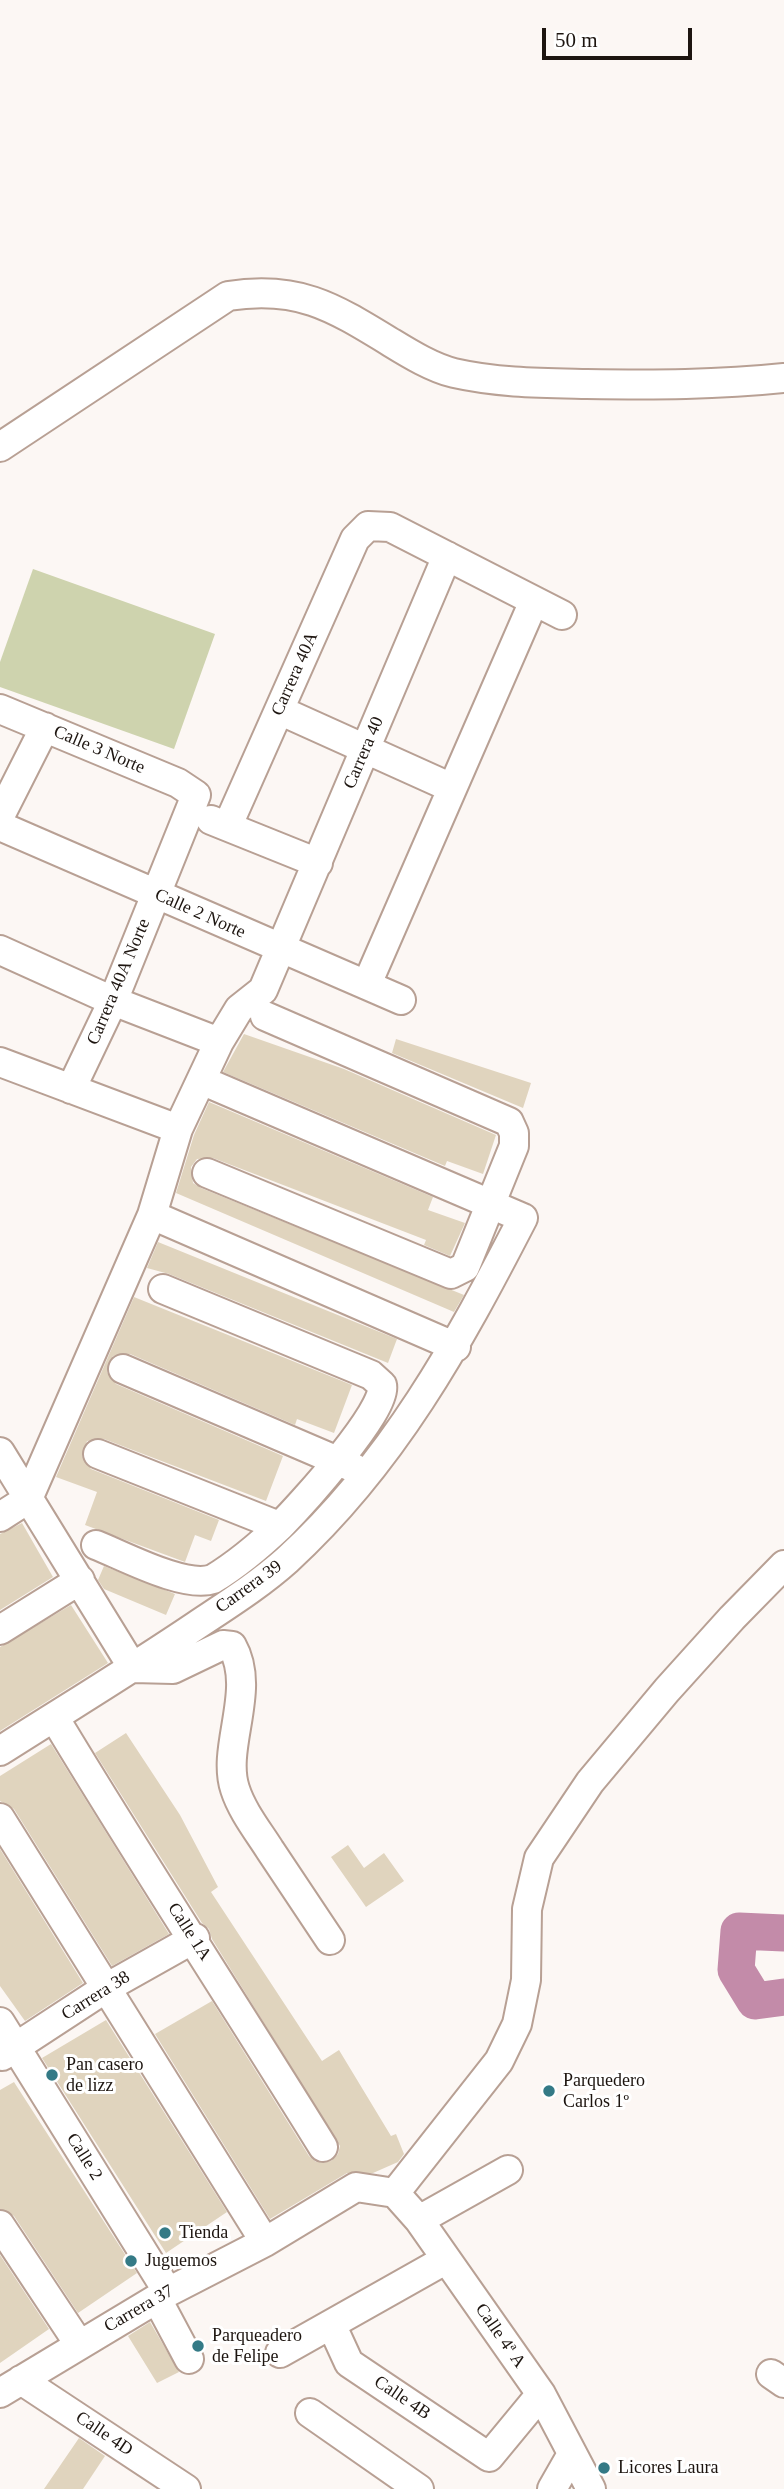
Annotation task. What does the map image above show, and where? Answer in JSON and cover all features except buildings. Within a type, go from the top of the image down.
[{"type":"street","points":[[0,447],[228,296],[263,290],[300,297],[340,312],[410,354],[451,372],[508,382],[676,386],[784,378]]},
{"type":"street","name":"Carrera 40A","points":[[228,825],[355,539],[368,526],[390,527],[447,556]]},
{"type":"street","points":[[447,556],[562,615]]},
{"type":"street","name":"Carrera 40","points":[[219,1042],[239,1009],[263,990],[447,556]]},
{"type":"street","points":[[367,984],[534,601]]},
{"type":"street","name":"Calle 3 Norte","points":[[0,709],[178,783],[194,805],[228,825],[318,863]]},
{"type":"street","points":[[279,710],[452,788]]},
{"type":"street","points":[[0,816],[45,727]]},
{"type":"street","name":"Carrera 40A Norte","points":[[71,1089],[113,1000],[194,805]]},
{"type":"street","name":"Calle 2 Norte","points":[[0,826],[401,999]]},
{"type":"street","points":[[0,950],[113,1000],[219,1042],[178,1129],[152,1214],[28,1499],[0,1517]]},
{"type":"street","points":[[207,1173],[451,1274],[464,1267],[514,1146],[514,1133],[509,1122],[265,1016]]},
{"type":"street","points":[[0,1062],[178,1129]]},
{"type":"street","points":[[215,1086],[490,1204]]},
{"type":"street","name":"Carrera 39","points":[[0,1751],[133,1668],[255,1586],[285,1562],[369,1475],[450,1356],[523,1218],[490,1204]]},
{"type":"street","points":[[152,1214],[450,1356]]},
{"type":"street","points":[[96,1545],[201,1583],[221,1574],[279,1527],[338,1460],[378,1408],[384,1391],[379,1381],[163,1289]]},
{"type":"street","points":[[123,1368],[369,1475]]},
{"type":"street","points":[[0,1452],[133,1668],[173,1670],[223,1645],[232,1646],[237,1655],[241,1712],[232,1769],[235,1790],[255,1827],[330,1940]]},
{"type":"street","points":[[98,1454],[279,1527]]},
{"type":"street","points":[[395,2193],[499,2061],[517,2024],[526,1980],[527,1909],[539,1858],[607,1762],[732,1618],[784,1565]]},
{"type":"street","points":[[0,1630],[80,1580]]},
{"type":"street","name":"Calle 1A","points":[[54,1717],[124,1834],[194,1938],[323,2147]]},
{"type":"street","points":[[0,1818],[265,2242]]},
{"type":"street","name":"Carrera 38","points":[[8,2052],[106,1988],[194,1938]]},
{"type":"street","name":"Calle 2","points":[[0,2022],[8,2052],[163,2295],[188,2359]]},
{"type":"street","points":[[419,2220],[508,2170]]},
{"type":"street","name":"Carrera 37","points":[[11,2386],[163,2295],[265,2242],[356,2188],[395,2193]]},
{"type":"street","name":"Calle 4ª A","points":[[395,2193],[419,2220],[541,2394],[591,2489]]},
{"type":"street","points":[[0,2225],[79,2344]]},
{"type":"street","points":[[280,2353],[446,2260]]},
{"type":"street","name":"Calle 4B","points":[[332,2326],[349,2363],[489,2457],[541,2394]]},
{"type":"street","name":"Calle 4D","points":[[11,2386],[186,2489]]},
{"type":"street","points":[[310,2413],[419,2489]]},
{"type":"street","points":[[552,2489],[572,2454]]},
{"type":"green space","points":[[33,569],[215,634],[174,749],[0,687],[0,662]]},
{"type":"waterway","points":[[784,1933],[739,1931],[736,1970],[755,2001],[784,1997]]},
{"type":"place","name":"Pan casero de lizz","points":[[52,2075]]},
{"type":"place","name":"Parquedero Carlos 1º","points":[[549,2091]]},
{"type":"place","name":"Tienda","points":[[165,2233]]},
{"type":"place","name":"Juguemos","points":[[131,2261]]},
{"type":"place","name":"Parqueadero de Felipe","points":[[198,2346]]},
{"type":"place","name":"Licores Laura","points":[[604,2468]]}]
